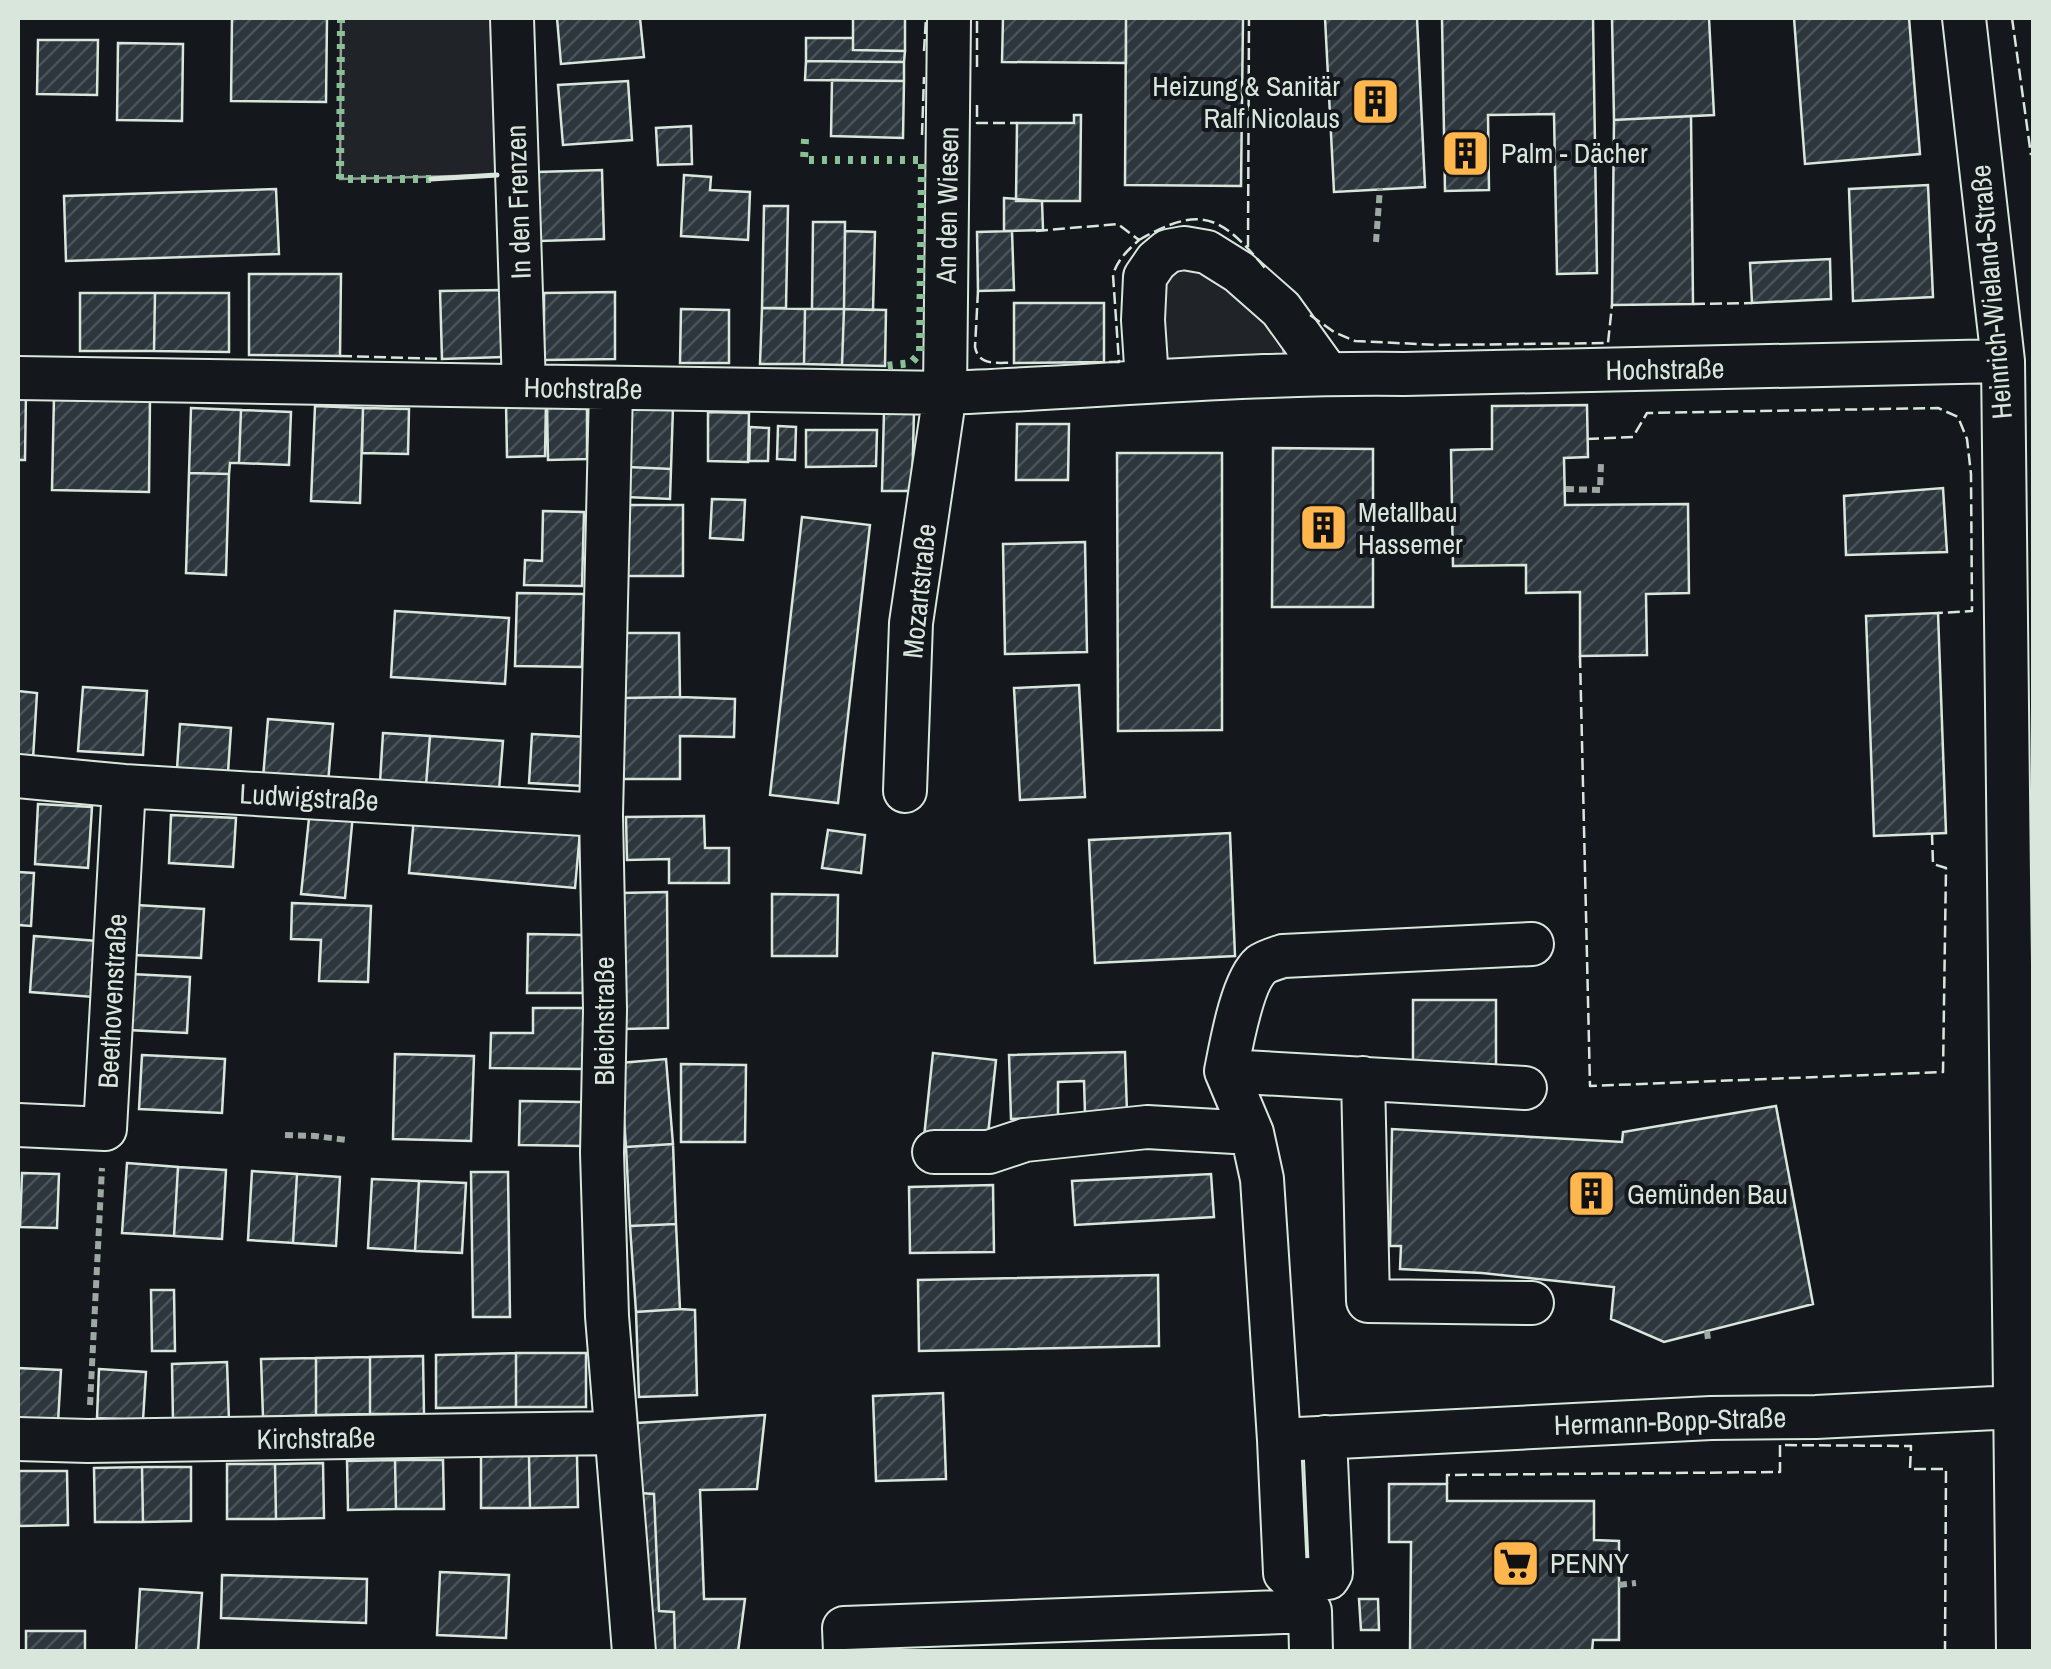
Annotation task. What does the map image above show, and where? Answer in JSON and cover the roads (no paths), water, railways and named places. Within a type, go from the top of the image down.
[{"type":"street","name":"In den Frenzen","points":[[512,18],[524,386]]},
{"type":"street","name":"An den Wiesen","points":[[945,393],[949,18]]},
{"type":"street","name":"Heinrich-Wieland-Straße","points":[[1964,18],[2003,361],[2020,627],[2015,1408],[2018,1652]]},
{"type":"street","points":[[1147,380],[1145,277],[1168,252],[1184,248],[1207,252],[1239,272],[1281,308],[1327,373]]},
{"type":"street","name":"Hochstraße","points":[[18,378],[945,393],[1327,373],[2003,361]]},
{"type":"street","name":"Bleichstraße","points":[[611,389],[602,815],[602,1153],[606,1316],[634,1652]]},
{"type":"street","name":"Mozartstraße","points":[[905,791],[912,623],[945,393]]},
{"type":"street","name":"Ludwigstraße","points":[[18,776],[602,815]]},
{"type":"street","name":"Beethovenstraße","points":[[18,1124],[105,1128],[124,786]]},
{"type":"street","points":[[1325,1438],[1331,1572],[1328,1578],[1292,1580],[1285,1573],[1262,1179],[1252,1133],[1226,1070],[1246,990],[1260,966],[1283,956],[1532,944]]},
{"type":"street","points":[[1226,1070],[1524,1088]]},
{"type":"street","points":[[1363,1078],[1368,1300],[1532,1303]]},
{"type":"street","points":[[934,1152],[989,1152],[1025,1140],[1147,1127],[1252,1133]]},
{"type":"street","name":"Hermann-Bopp-Straße","points":[[1280,1440],[1693,1418],[2015,1408]]},
{"type":"street","name":"Kirchstraße","points":[[18,1439],[614,1433]]},
{"type":"street","points":[[845,1652],[844,1628],[1310,1610],[1311,1652]]},
{"type":"place","name":"Heizung & Sanitär Ralf Nicolaus","points":[[1375,102]]},
{"type":"place","name":"Palm - Dächer","points":[[1466,153]]},
{"type":"place","name":"Metallbau Hassemer","points":[[1323,528]]},
{"type":"place","name":"Gemünden Bau","points":[[1592,1194]]},
{"type":"place","name":"PENNY","points":[[1515,1563]]}]
